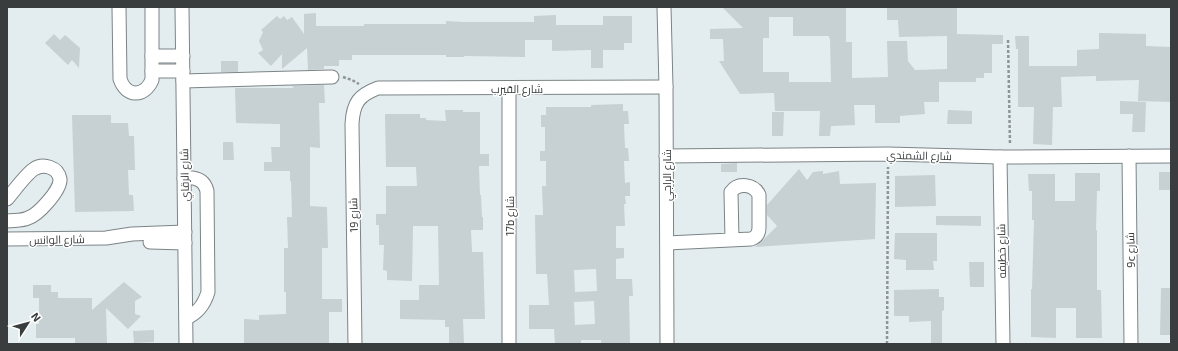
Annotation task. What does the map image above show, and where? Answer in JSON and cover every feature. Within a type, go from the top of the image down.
[{"type":"street","points":[[119,7],[120,79],[122,86],[128,91],[136,93],[143,92],[149,87],[152,80],[152,7]]},
{"type":"street","name":"شارع الرقاي","points":[[182,7],[186,344]]},
{"type":"street","name":"شارع الراجي","points":[[664,7],[666,87],[667,344]]},
{"type":"street","points":[[152,56],[183,56]]},
{"type":"street","points":[[152,71],[183,76],[332,77]]},
{"type":"street","name":"شارع القيرب","points":[[368,92],[378,88],[666,87]]},
{"type":"street","name":"17b شارع","points":[[509,88],[509,344]]},
{"type":"street","name":"شارع 19","points":[[355,344],[352,118],[353,111],[359,100],[368,92]]},
{"type":"street","name":"شارع الشمندي","points":[[666,156],[888,154],[1005,157],[1171,156]]},
{"type":"street","name":"9c شارع","points":[[1129,156],[1131,344]]},
{"type":"street","name":"شارع خطيفه","points":[[1003,344],[1005,157]]},
{"type":"street","points":[[7,198],[33,170],[39,166],[53,168],[58,173],[60,180],[59,187],[38,212],[28,219],[10,217]]},
{"type":"street","points":[[184,178],[196,178],[206,187],[208,222],[208,292],[206,299],[198,311],[186,318]]},
{"type":"street","name":"شارع الوانس","points":[[7,239],[106,238],[123,241],[185,238]]},
{"type":"street","points":[[667,243],[732,240]]},
{"type":"path","points":[[1005,157],[1008,40]]},
{"type":"path","points":[[332,77],[342,77],[352,80],[361,85],[368,92]]},
{"type":"path","points":[[887,344],[888,154]]},
{"type":"building","points":[[722,7],[846,7],[846,42],[852,42],[852,78],[888,77],[887,41],[907,41],[908,61],[915,70],[947,69],[947,36],[899,37],[898,20],[887,20],[887,7],[957,7],[957,34],[1003,35],[1003,44],[992,44],[992,73],[984,73],[984,78],[976,78],[976,82],[939,82],[939,102],[924,102],[925,114],[900,116],[900,123],[875,123],[875,105],[854,105],[855,125],[831,126],[830,136],[819,136],[820,111],[775,111],[774,93],[740,94],[719,61],[724,61],[723,39],[710,39],[710,29],[743,28]],"holes":[[[769,17],[793,17],[793,36],[829,36],[831,82],[789,82],[789,72],[763,72],[763,38],[769,38]]]},
{"type":"building","points":[[316,13],[316,26],[364,26],[364,24],[446,24],[446,21],[534,22],[534,16],[556,15],[556,25],[603,25],[603,16],[632,16],[632,43],[624,43],[624,50],[603,50],[603,68],[591,68],[591,50],[552,51],[552,40],[525,40],[525,57],[352,55],[352,60],[339,60],[339,66],[324,66],[324,69],[308,70],[307,48],[282,69],[282,54],[271,66],[258,53],[263,50],[259,41],[263,32],[261,30],[277,16],[280,19],[284,16],[287,20],[292,17],[304,34],[304,14]]},
{"type":"building","points":[[1099,33],[1146,34],[1146,46],[1171,47],[1171,102],[1138,101],[1139,80],[1096,81],[1096,76],[1061,77],[1062,107],[1053,107],[1052,145],[1033,144],[1034,107],[1018,107],[1018,49],[1016,49],[1015,36],[1029,36],[1029,66],[1077,66],[1077,50],[1099,49]]},
{"type":"building","points":[[54,34],[60,40],[65,35],[80,48],[79,68],[72,60],[68,65],[45,43]]},
{"type":"building","points":[[221,61],[238,61],[238,72],[221,72]]},
{"type":"building","points":[[324,85],[325,103],[319,103],[320,148],[310,147],[310,206],[327,207],[328,248],[322,248],[322,299],[342,299],[342,312],[329,312],[329,344],[244,344],[244,319],[259,320],[259,315],[286,314],[286,292],[284,292],[284,248],[288,248],[287,217],[292,217],[291,181],[290,171],[264,171],[264,162],[272,162],[271,147],[280,147],[280,124],[236,123],[235,88],[294,88],[292,86]]},
{"type":"building","points":[[1120,101],[1146,102],[1145,132],[1132,132],[1133,114],[1120,114]]},
{"type":"building","points":[[623,104],[623,111],[628,111],[629,124],[624,124],[625,148],[628,148],[629,161],[624,161],[625,183],[630,182],[630,196],[625,196],[625,226],[616,226],[616,248],[624,248],[624,258],[616,259],[616,279],[632,279],[633,296],[629,296],[630,344],[601,344],[601,340],[581,340],[581,344],[555,344],[554,329],[529,329],[529,305],[549,305],[547,274],[536,274],[535,215],[543,215],[542,186],[546,186],[546,161],[540,161],[540,151],[545,151],[545,127],[541,127],[541,115],[546,115],[546,107],[591,107],[591,105]],"holes":[[[596,269],[597,291],[575,292],[574,270]],[[594,301],[595,324],[575,325],[574,302]]]},
{"type":"building","points":[[445,110],[480,112],[480,154],[489,154],[489,166],[479,166],[483,230],[471,230],[472,252],[483,252],[485,319],[463,319],[464,344],[449,344],[449,327],[445,327],[445,320],[400,319],[400,300],[419,300],[419,285],[439,285],[438,226],[413,226],[412,281],[387,280],[387,271],[383,270],[384,245],[379,245],[379,225],[376,225],[376,214],[386,214],[386,186],[417,186],[416,167],[386,167],[385,114],[420,114],[420,118],[426,118],[426,120],[446,121]]},
{"type":"building","points":[[948,110],[972,111],[972,124],[947,124]]},
{"type":"building","points":[[772,112],[784,112],[783,136],[772,136]]},
{"type":"building","points":[[72,115],[111,115],[111,123],[128,123],[129,136],[134,136],[135,170],[128,170],[129,195],[133,195],[134,211],[75,212]]},
{"type":"building","points":[[223,142],[233,142],[234,160],[223,160]]},
{"type":"building","points":[[737,163],[737,172],[721,172],[721,164]]},
{"type":"building","points":[[799,169],[807,180],[813,172],[823,171],[823,174],[839,171],[840,184],[876,183],[875,239],[755,247],[777,226],[767,215],[767,205]]},
{"type":"building","points":[[1159,172],[1171,172],[1171,190],[1159,190]]},
{"type":"building","points":[[1075,173],[1100,173],[1100,191],[1097,191],[1096,230],[1097,290],[1101,290],[1102,338],[1076,338],[1076,308],[1056,308],[1056,338],[1031,337],[1031,289],[1034,220],[1032,220],[1032,191],[1029,191],[1028,174],[1055,174],[1055,201],[1075,201]]},
{"type":"building","points":[[935,175],[936,206],[895,207],[895,176]]},
{"type":"building","points":[[936,216],[981,216],[981,226],[936,225]]},
{"type":"building","points":[[895,233],[937,233],[937,261],[933,261],[934,270],[906,270],[906,260],[894,259]]},
{"type":"building","points":[[969,262],[984,262],[984,287],[970,287]]},
{"type":"building","points":[[124,282],[142,297],[135,301],[135,314],[141,316],[128,329],[106,308],[107,344],[75,344],[75,338],[36,338],[36,324],[39,324],[39,298],[33,298],[33,285],[51,285],[51,292],[58,292],[58,298],[92,298],[92,310]]},
{"type":"building","points":[[1161,288],[1171,288],[1171,335],[1160,335]]},
{"type":"building","points":[[939,289],[939,297],[944,297],[944,310],[942,311],[942,344],[931,344],[931,321],[909,322],[909,316],[894,316],[894,290]]},
{"type":"building","points":[[154,330],[154,342],[134,343],[133,331]]}]
